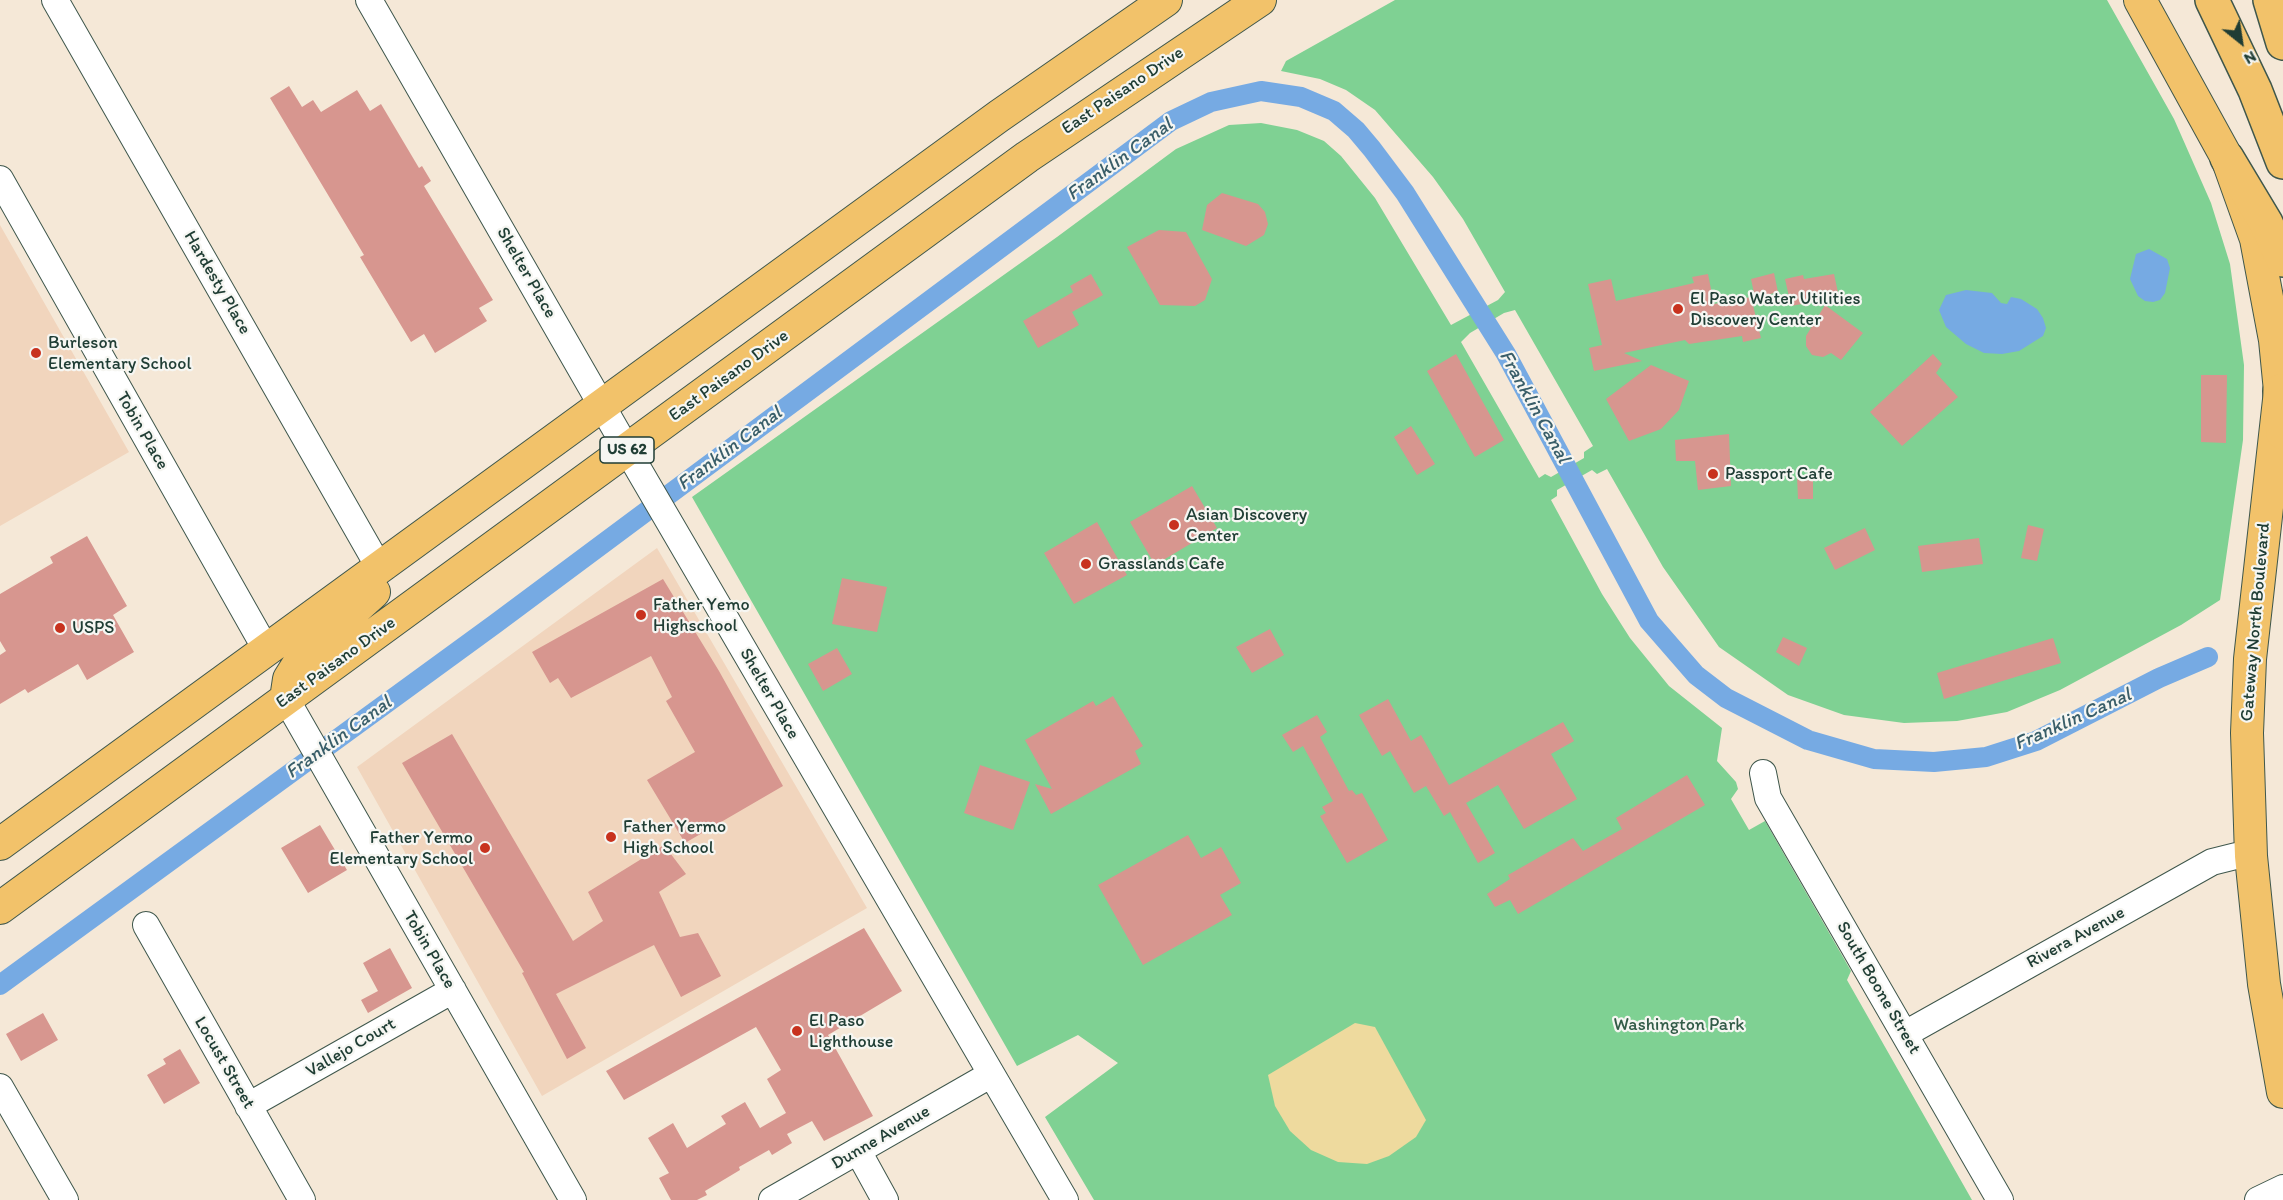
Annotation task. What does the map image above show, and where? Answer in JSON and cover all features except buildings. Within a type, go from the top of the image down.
[{"type":"highway","points":[[2212,0],[2255,90],[2283,162]]},
{"type":"highway","points":[[2227,158],[2266,223],[2283,260]]},
{"type":"highway","points":[[2280,391],[2283,433]]},
{"type":"main road","name":"US 62","points":[[0,844],[379,567],[603,408],[990,123],[1166,0]]},
{"type":"main road","name":"East Paisano Drive","points":[[0,908],[1027,157],[1260,0]]},
{"type":"main road","name":"Gateway North Boulevard","points":[[2140,0],[2227,158],[2256,239],[2269,297],[2280,391],[2250,658],[2247,733],[2251,856],[2265,984],[2283,1092]]},
{"type":"main road","points":[[286,699],[289,679],[295,666],[389,577],[411,544]]},
{"type":"street","name":"Hardesty Place","points":[[55,0],[379,567]]},
{"type":"street","name":"Shelter Place","points":[[369,0],[627,450],[1065,1200]]},
{"type":"street","name":"Tobin Place","points":[[0,179],[267,651]]},
{"type":"street","name":"Tobin Place","points":[[286,699],[573,1200]]},
{"type":"street","name":"South Boone Street","points":[[1763,773],[1768,798],[2000,1200]]},
{"type":"street","name":"Rivera Avenue","points":[[1905,1034],[2212,862],[2236,856],[2251,856]]},
{"type":"street","name":"Locust Street","points":[[146,925],[302,1200]]},
{"type":"street","name":"Vallejo Court","points":[[248,1106],[453,990]]},
{"type":"street","name":"Dunne Avenue","points":[[772,1200],[990,1075]]},
{"type":"street","points":[[0,1087],[65,1200]]},
{"type":"street","points":[[858,1151],[885,1200]]},
{"type":"street","points":[[2258,1200],[2283,1188]]},
{"type":"shaded area","name":"Burleson Elementary School","points":[[0,225],[129,452],[0,526]]},
{"type":"shaded area","name":"Father Yermo High School","points":[[657,548],[867,908],[542,1096],[357,767]]},
{"type":"green space","name":"Washington Park","points":[[1395,0],[2107,0],[2174,119],[2211,203],[2230,264],[2244,365],[2243,440],[2220,600],[2181,625],[2060,690],[2007,712],[1957,721],[1904,723],[1844,715],[1788,695],[1719,647],[1663,567],[1607,469],[1597,474],[1592,470],[1557,490],[1557,496],[1551,500],[1602,594],[1630,638],[1669,686],[1722,728],[1717,761],[1736,782],[1738,789],[1731,799],[1749,830],[1765,821],[1851,971],[1847,980],[1972,1200],[1094,1200],[1045,1117],[1118,1063],[1078,1035],[1017,1066],[692,497],[1057,237],[1176,149],[1229,125],[1261,123],[1297,130],[1324,141],[1341,156],[1375,198],[1451,325],[1498,300],[1505,292],[1463,219],[1433,177],[1375,110],[1346,90],[1320,79],[1281,71],[1286,61]],"holes":[[[1515,310],[1593,446],[1584,452],[1584,458],[1551,477],[1545,474],[1539,478],[1461,342],[1470,333],[1504,313]]]},
{"type":"sand","points":[[1355,1023],[1375,1027],[1426,1120],[1416,1137],[1389,1156],[1367,1164],[1338,1162],[1311,1150],[1290,1131],[1275,1106],[1268,1075]]},
{"type":"water","points":[[2149,249],[2167,259],[2170,268],[2165,293],[2160,300],[2153,302],[2145,301],[2138,296],[2130,279],[2136,254]]},
{"type":"water","points":[[1966,290],[1992,293],[2001,303],[2007,304],[2011,297],[2021,299],[2037,309],[2043,318],[2046,328],[2043,336],[2019,351],[2002,354],[1984,353],[1966,344],[1946,327],[1939,310],[1946,295]]},
{"type":"waterway","name":"Franklin Canal","points":[[0,985],[495,624],[1171,121],[1211,102],[1261,91],[1301,97],[1334,111],[1356,130],[1372,149],[1405,193],[1506,354],[1649,621],[1696,675],[1726,698],[1808,740],[1874,759],[1934,762],[1986,757],[2036,741],[2159,678],[2208,657]]},
{"type":"place","name":"El Paso Water Utilities Discovery Center","points":[[1678,309]]},
{"type":"place","name":"Burleson Elementary School","points":[[36,353]]},
{"type":"place","name":"Passport Cafe","points":[[1713,474]]},
{"type":"place","name":"Asian Discovery Center","points":[[1174,525]]},
{"type":"place","name":"Grasslands Cafe","points":[[1086,564]]},
{"type":"place","name":"Father Yemo Highschool","points":[[641,615]]},
{"type":"place","name":"USPS","points":[[60,628]]},
{"type":"place","name":"Father Yermo High School","points":[[611,837]]},
{"type":"place","name":"Father Yermo Elementary School","points":[[485,848]]},
{"type":"place","name":"El Paso Lighthouse","points":[[797,1031]]}]
